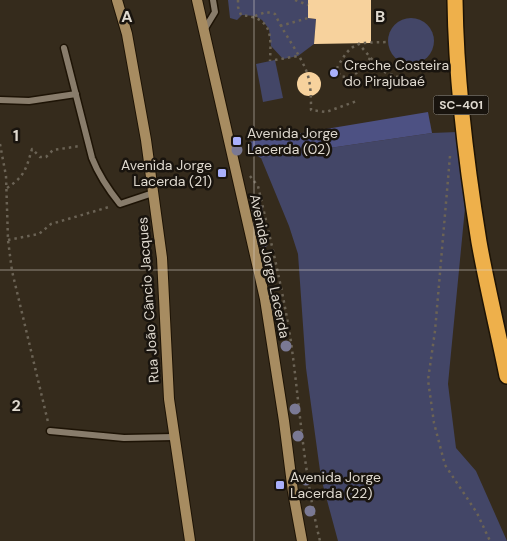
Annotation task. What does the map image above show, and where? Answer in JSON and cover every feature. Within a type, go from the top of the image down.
[{"type":"highway","name":"SC-401","points":[[455,0],[456,48],[463,129],[480,243],[507,376]]},
{"type":"main road","name":"Rua João Câncio Jacques","points":[[117,0],[127,34],[146,140],[162,258],[167,376],[190,541]]},
{"type":"main road","name":"Avenida Jorge Lacerda","points":[[197,0],[265,299],[302,541]]},
{"type":"lane","points":[[204,31],[215,12],[212,0]]},
{"type":"lane","points":[[64,48],[98,174],[120,204],[153,194]]},
{"type":"lane","points":[[0,100],[29,101],[76,94]]},
{"type":"lane","points":[[50,431],[124,438],[174,437]]},
{"type":"path","points":[[238,0],[238,7],[242,15],[255,16],[266,12],[275,14],[307,72],[312,96],[311,110],[326,112],[357,101]]},
{"type":"path","points":[[295,0],[308,5]]},
{"type":"path","points":[[255,16],[262,20],[269,29],[270,61]]},
{"type":"path","points":[[280,26],[308,18]]},
{"type":"path","points":[[370,58],[357,73],[346,78],[340,76],[337,68],[345,52],[358,43],[388,42]]},
{"type":"path","points":[[358,43],[382,71],[398,77]]},
{"type":"path","points":[[275,60],[298,56]]},
{"type":"path","points":[[0,144],[7,188],[8,240],[12,271],[50,431]]},
{"type":"path","points":[[7,188],[19,180],[26,168],[32,149],[40,157],[46,157],[53,150],[89,144]]},
{"type":"path","points":[[450,156],[435,331],[428,380],[434,423],[445,465],[476,513],[490,541]]},
{"type":"path","points":[[250,175],[258,186],[283,296],[291,341],[310,490],[320,541]]},
{"type":"path","points":[[8,240],[39,234],[51,224],[120,204]]},
{"type":"shaded area","points":[[228,0],[308,0],[308,18],[316,19],[314,44],[298,56],[283,59],[271,46],[269,29],[262,20],[255,16],[242,15],[237,20],[230,18]]},
{"type":"shaded area","points":[[407,18],[415,18],[424,22],[430,28],[434,41],[430,54],[424,60],[415,64],[407,64],[398,60],[392,54],[388,45],[388,37],[392,28],[398,22]]},
{"type":"shaded area","points":[[275,60],[283,98],[263,102],[256,64]]},
{"type":"shaded area","points":[[428,112],[432,133],[261,158],[249,152],[248,142]]},
{"type":"shaded area","points":[[457,132],[465,208],[448,384],[456,448],[476,471],[507,541],[338,541],[321,478],[306,368],[298,254],[289,226],[261,158],[432,133]]},
{"type":"building","points":[[308,0],[371,0],[371,43],[314,44],[316,19],[308,18]]},
{"type":"building","points":[[309,72],[318,75],[321,84],[318,93],[309,96],[300,93],[297,84],[300,75]]},
{"type":"place","name":"Creche Costeira do Pirajubaé","points":[[334,73]]},
{"type":"place","name":"Avenida Jorge Lacerda (02)","points":[[237,141]]},
{"type":"place","name":"Avenida Jorge Lacerda (21)","points":[[222,173]]},
{"type":"place","name":"Avenida Jorge Lacerda (22)","points":[[280,485]]}]
